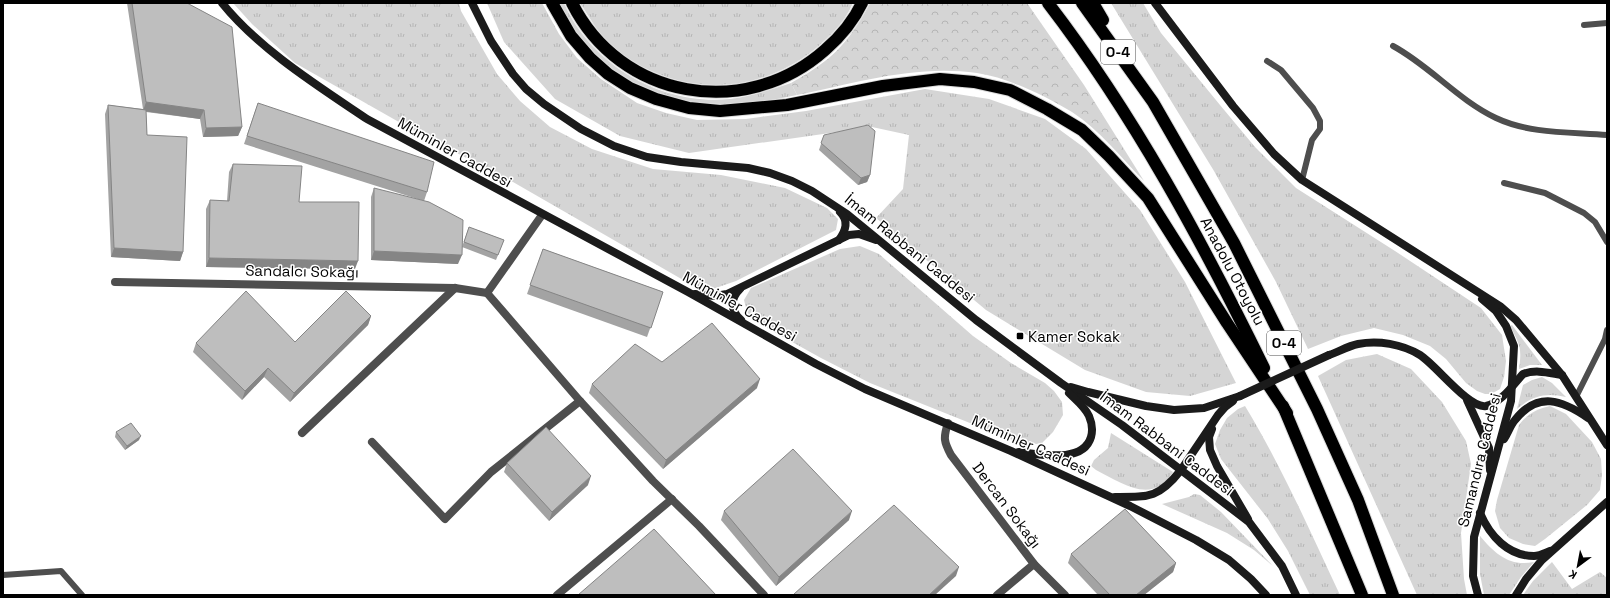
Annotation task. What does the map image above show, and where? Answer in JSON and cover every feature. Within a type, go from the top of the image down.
[{"type":"highway","points":[[552,3],[571,36],[590,58],[608,74],[630,88],[656,99],[689,108],[720,111],[787,105],[883,86],[940,79],[974,82],[1010,90],[1047,109],[1082,130],[1109,156],[1148,198],[1227,323],[1287,413]]},
{"type":"highway","points":[[572,3],[577,13],[597,40],[616,58],[640,74],[677,88],[720,92],[758,87],[782,79],[803,68],[828,48],[845,30],[857,14],[862,3]]},
{"type":"highway","name":"Anadolu Otoyolu","points":[[1048,3],[1081,45],[1175,196],[1233,304],[1287,413],[1362,595]]},
{"type":"highway","name":"Anadolu Otoyolu","points":[[1082,3],[1153,102],[1234,244],[1317,409],[1358,500],[1393,595]]},
{"type":"highway","points":[[1093,3],[1153,102]]},
{"type":"main road","name":"Müminler Caddesi","points":[[222,3],[254,37],[318,86],[367,119],[865,389],[1011,451],[1111,497],[1196,540],[1229,560],[1251,579],[1266,595]]},
{"type":"main road","name":"İmam Rabbani Caddesi","points":[[472,3],[491,41],[514,74],[526,88],[544,104],[581,129],[614,146],[647,157],[680,162],[748,168],[770,173],[792,181],[831,203],[888,246],[969,315],[1061,383],[1122,425],[1249,522],[1282,566],[1296,595]]},
{"type":"main road","points":[[1155,3],[1233,106],[1274,154],[1302,180],[1500,306],[1516,320],[1562,375],[1607,444]]},
{"type":"main road","points":[[831,203],[844,215],[847,224],[838,242]]},
{"type":"main road","points":[[688,292],[704,296],[727,294],[849,236],[859,234],[870,237],[888,246]]},
{"type":"main road","name":"Samandıra Caddesi","points":[[1460,280],[1496,311],[1506,326],[1514,346],[1511,401],[1474,537],[1473,576],[1478,595]]},
{"type":"main road","points":[[740,288],[732,300],[732,306],[735,315],[747,326]]},
{"type":"main road","points":[[1061,383],[1088,392],[1146,406],[1174,410],[1204,408],[1240,396],[1329,355],[1357,344],[1380,342],[1402,346],[1420,355],[1433,365],[1473,404],[1484,406],[1494,404],[1523,374],[1528,372],[1540,371],[1562,375]]},
{"type":"main road","points":[[1011,451],[1056,456],[1080,452],[1089,443],[1092,435],[1092,426],[1089,415],[1061,383]]},
{"type":"main road","points":[[1111,497],[1151,496],[1161,490],[1174,479],[1181,470],[1218,415],[1225,407],[1240,396]]},
{"type":"main road","points":[[1464,396],[1489,448],[1490,477]]},
{"type":"main road","points":[[1500,445],[1514,421],[1527,408],[1540,402],[1560,402],[1573,407],[1593,421],[1607,437]]},
{"type":"main road","points":[[1218,415],[1209,436],[1210,450],[1217,466],[1249,522]]},
{"type":"main road","points":[[1516,595],[1526,579],[1542,560],[1606,503],[1607,495]]},
{"type":"main road","points":[[1480,514],[1485,525],[1496,539],[1506,547],[1517,552],[1536,556],[1553,550]]},
{"type":"street","points":[[542,215],[487,293],[580,401],[764,595]]},
{"type":"street","name":"Sandalcı Sokağı","points":[[116,282],[455,288],[487,293]]},
{"type":"street","points":[[302,433],[455,288]]},
{"type":"street","points":[[372,442],[445,520],[491,472],[580,401]]},
{"type":"street","name":"Dercan Sokağı","points":[[948,423],[944,436],[946,445],[951,455],[1034,564],[1065,595]]},
{"type":"street","points":[[557,595],[672,499]]},
{"type":"street","points":[[997,595],[1034,564]]},
{"type":"lane","points":[[1584,25],[1607,23]]},
{"type":"lane","points":[[1393,46],[1420,64],[1478,108],[1510,124],[1525,128],[1607,135]]},
{"type":"lane","points":[[1267,61],[1281,70],[1313,108],[1320,121],[1320,129],[1312,140],[1302,180]]},
{"type":"lane","points":[[1504,183],[1545,193],[1584,213],[1595,222],[1607,242]]},
{"type":"lane","points":[[1576,397],[1605,339],[1607,330]]},
{"type":"lane","points":[[3,575],[61,571],[82,595]]},
{"type":"green space","points":[[233,3],[459,3],[461,11],[497,74],[520,101],[550,127],[592,149],[653,169],[721,175],[785,188],[827,208],[838,219],[836,230],[736,281],[704,292],[513,182],[420,134],[295,63],[252,24]]},
{"type":"green space","points":[[487,3],[542,3],[559,34],[577,58],[601,79],[637,103],[666,113],[697,120],[746,119],[806,111],[925,89],[989,99],[1045,119],[1086,149],[1140,210],[1185,282],[1236,383],[1190,396],[1146,392],[1085,370],[986,310],[876,218],[903,189],[909,135],[872,127],[689,153],[620,136],[555,99],[504,42]]},
{"type":"green space","points":[[559,3],[564,3],[576,25],[592,45],[610,62],[632,77],[655,88],[679,96],[704,99],[730,99],[791,83],[797,95],[755,102],[727,104],[699,103],[665,97],[645,89],[627,79],[594,53],[580,38],[568,21]]},
{"type":"green space","points":[[580,3],[853,3],[845,18],[821,44],[807,55],[784,69],[759,78],[734,84],[709,85],[684,82],[659,74],[635,63],[613,47],[603,37]]},
{"type":"green space","points":[[870,3],[1027,3],[1084,85],[1144,181],[1092,127],[1072,112],[1050,99],[1026,88],[989,75],[954,71],[909,73],[864,80],[797,95],[791,83],[832,56],[856,27]]},
{"type":"green space","points":[[1111,3],[1143,3],[1161,33],[1220,105],[1255,147],[1296,188],[1481,308],[1502,335],[1506,361],[1504,377],[1500,389],[1491,394],[1485,394],[1477,391],[1466,383],[1446,359],[1430,346],[1403,335],[1374,328],[1341,336],[1308,349],[1276,282],[1214,171]]},
{"type":"green space","points":[[860,246],[879,254],[973,336],[1011,363],[1045,383],[1054,391],[1062,402],[1063,415],[1053,432],[1042,443],[1025,445],[870,383],[756,322],[747,312],[744,300],[751,288],[840,249]]},
{"type":"green space","points":[[1512,325],[1542,365],[1530,365],[1519,369],[1520,351],[1518,342],[1510,326]]},
{"type":"green space","points":[[1377,354],[1411,369],[1442,402],[1466,441],[1471,464],[1461,533],[1464,579],[1467,595],[1417,595],[1318,376],[1346,360]]},
{"type":"green space","points":[[1542,377],[1552,383],[1566,397],[1552,395],[1539,396],[1528,401],[1517,409],[1523,385]]},
{"type":"green space","points":[[1245,406],[1271,452],[1307,523],[1340,595],[1310,595],[1288,551],[1268,519],[1221,459],[1215,444],[1220,430],[1227,418],[1238,409]]},
{"type":"green space","points":[[1550,406],[1566,414],[1592,442],[1601,459],[1602,475],[1600,490],[1587,505],[1535,546],[1523,544],[1509,538],[1500,528],[1495,511],[1519,425],[1533,412]]},
{"type":"green space","points":[[1111,433],[1173,472],[1165,482],[1156,488],[1146,490],[1136,489],[1116,481],[1096,470],[1091,466],[1094,460],[1108,448]]},
{"type":"green space","points":[[1194,494],[1200,495],[1221,512],[1273,566],[1254,550],[1227,533],[1162,504],[1189,497]]},
{"type":"green space","points":[[1480,536],[1497,553],[1510,561],[1518,563],[1534,562],[1521,577],[1509,595],[1484,595],[1480,574]]},
{"type":"green space","points":[[1552,562],[1572,589],[1600,572],[1607,578],[1607,595],[1523,595],[1533,581]]},
{"type":"building","points":[[132,3],[187,3],[232,27],[242,127],[206,128],[204,110],[146,102]]},
{"type":"building","points":[[258,103],[434,162],[427,192],[247,136]]},
{"type":"building","points":[[108,105],[146,110],[147,135],[187,137],[183,252],[114,248]]},
{"type":"building","points":[[868,125],[875,131],[870,175],[861,178],[821,143],[824,135]]},
{"type":"building","points":[[233,164],[302,166],[299,202],[359,202],[358,261],[209,258],[210,200],[229,201]]},
{"type":"building","points":[[374,188],[429,202],[463,220],[462,255],[374,251]]},
{"type":"building","points":[[469,227],[504,240],[498,255],[464,242]]},
{"type":"building","points":[[543,249],[663,292],[651,328],[530,285]]},
{"type":"building","points":[[246,291],[295,342],[346,291],[371,316],[294,393],[268,368],[245,391],[196,343]]},
{"type":"building","points":[[712,323],[760,379],[666,460],[592,384],[635,344],[662,362]]},
{"type":"building","points":[[131,423],[141,436],[127,446],[116,432]]},
{"type":"building","points":[[546,427],[591,476],[552,512],[507,463]]},
{"type":"building","points":[[793,449],[852,511],[779,577],[724,511]]},
{"type":"building","points":[[894,505],[959,567],[929,595],[794,595],[794,594]]},
{"type":"building","points":[[1125,509],[1176,563],[1136,595],[1110,595],[1071,554]]},
{"type":"building","points":[[654,529],[716,595],[578,595]]},
{"type":"place","name":"Kamer Sokak","points":[[1020,336]]}]
